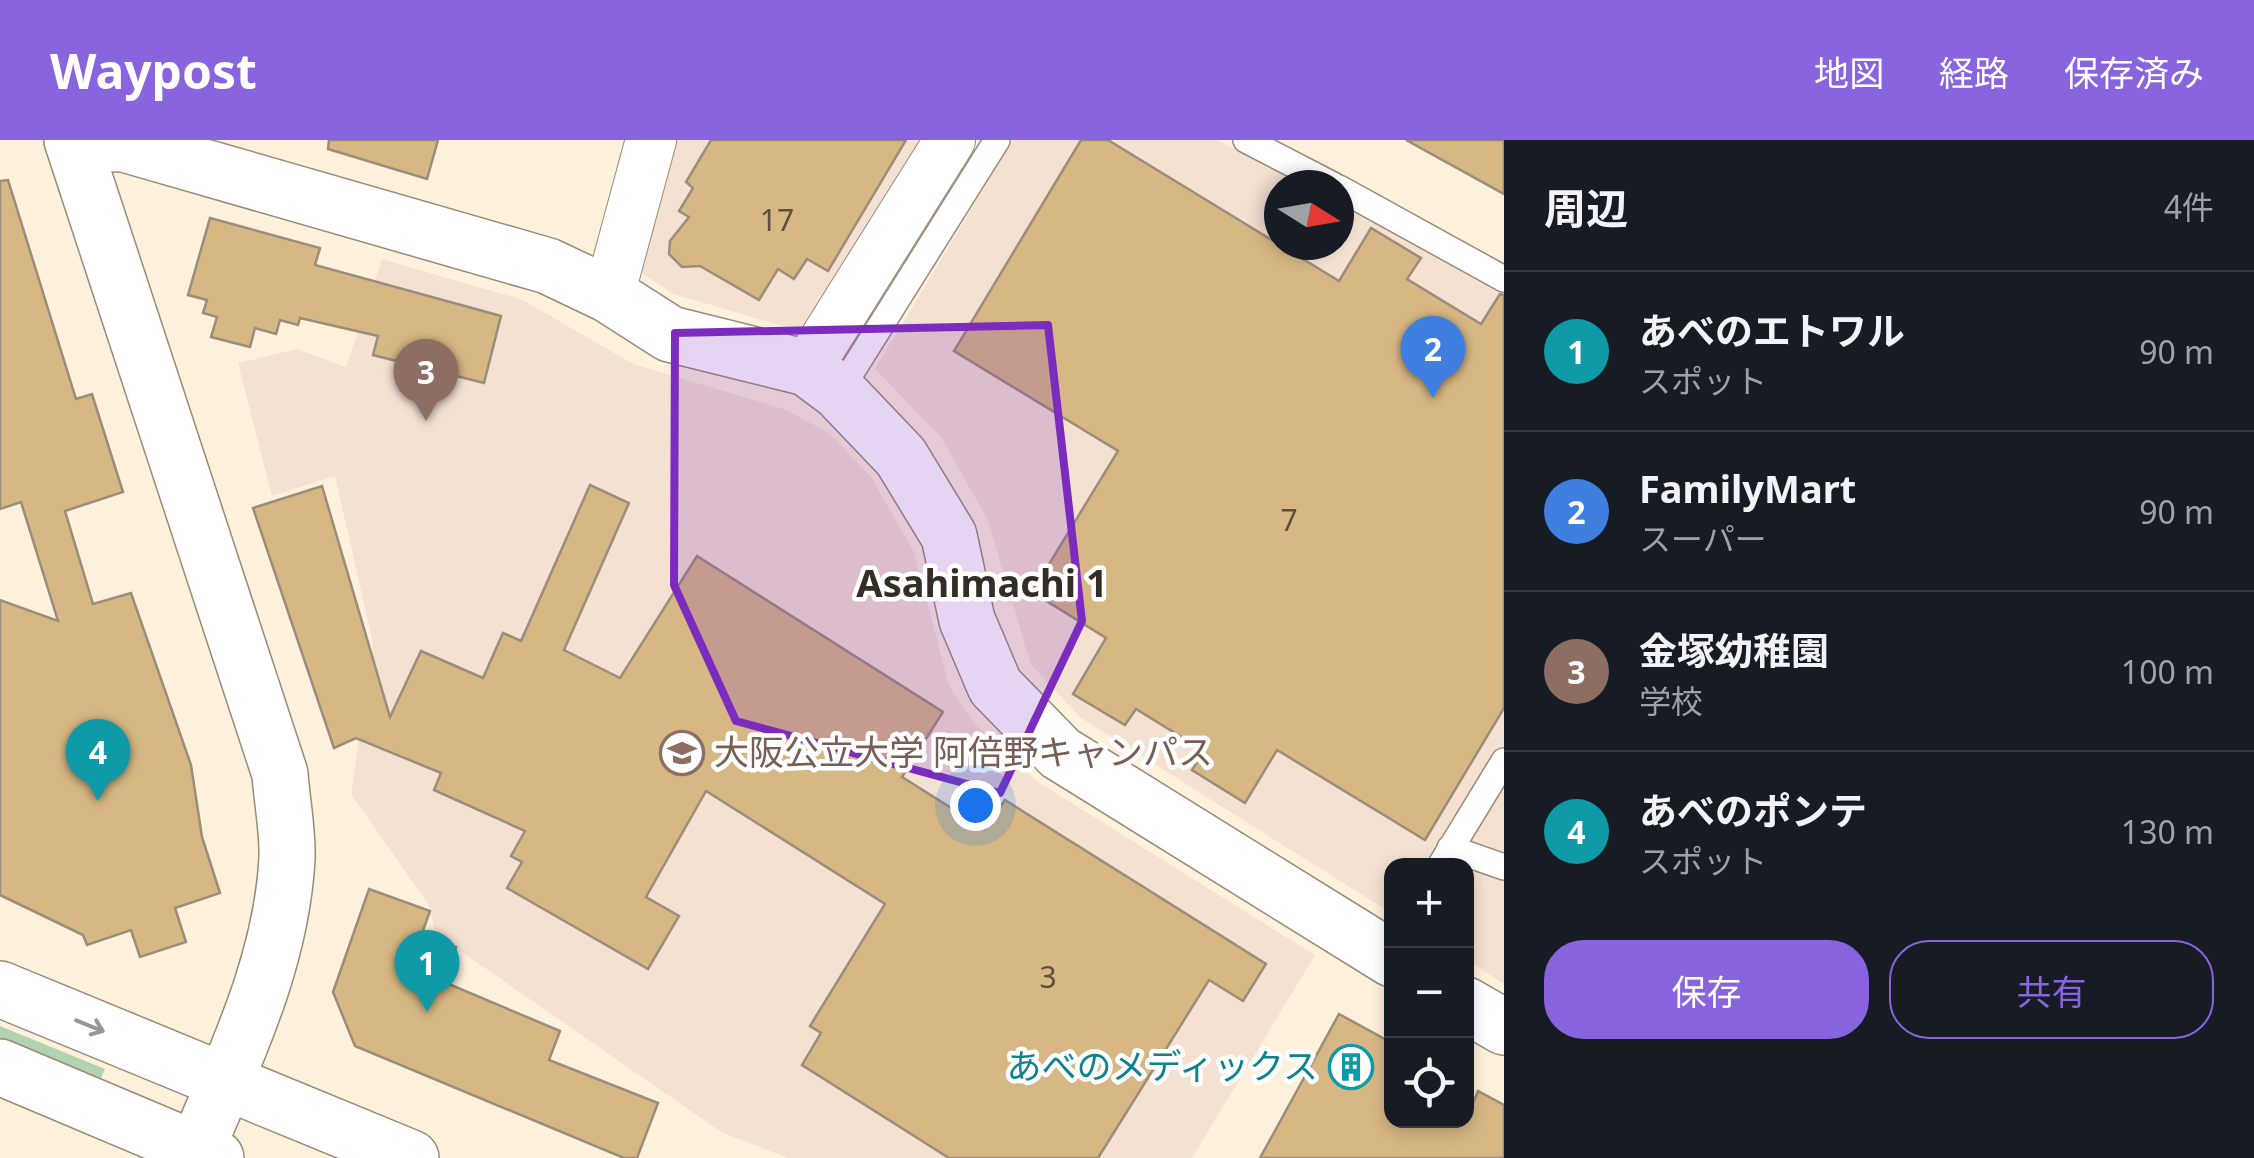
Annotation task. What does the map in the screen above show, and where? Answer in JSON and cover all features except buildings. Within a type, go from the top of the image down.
[{"type":"street","points":[[610,295],[651,140]]},
{"type":"street","points":[[823,380],[950,140]]},
{"type":"street","points":[[0,1067],[202,1155],[277,936],[287,856],[280,774],[73,142],[124,144],[548,266],[610,295],[670,334],[823,380],[901,457],[949,536],[968,620],[996,686],[1060,753],[1384,951]]},
{"type":"street","points":[[0,989],[411,1158]]},
{"type":"street","points":[[1474,1010],[1504,1028]]},
{"type":"lane","points":[[823,380],[997,140]]},
{"type":"lane","points":[[1246,140],[1305,170]]},
{"type":"lane","points":[[1354,196],[1504,279]]},
{"type":"lane","points":[[1504,761],[1445,857],[1504,867]]},
{"type":"highlighted area","points":[[1048,325],[1082,621],[1000,793],[736,721],[674,585],[675,333]]},
{"type":"shaded area","points":[[667,140],[934,140],[818,323],[797,330],[673,294],[634,268]]},
{"type":"shaded area","name":"大阪公立大学 阿倍野キャンパス","points":[[1013,140],[1217,140],[1277,170],[1264,170],[1264,260],[1354,260],[1354,209],[1504,292],[1504,984],[1474,965],[1474,858],[1384,858],[1384,909],[1081,718],[1031,665],[988,520],[941,437],[875,369]]},
{"type":"shaded area","name":"大阪公立大学 阿倍野キャンパス","points":[[382,259],[523,300],[633,364],[784,409],[829,433],[871,477],[914,552],[949,686],[976,725],[1038,782],[1315,955],[1192,1158],[788,1158],[721,1132],[436,934],[428,904],[351,794],[373,643],[335,476],[272,496],[238,363],[297,349],[346,367]]},
{"type":"green space","points":[[0,1026],[105,1069],[99,1082],[0,1041]]},
{"type":"place","name":"FamilyMart","points":[[1433,398]]},
{"type":"place","name":"金塚幼稚園","points":[[426,421]]},
{"type":"place","name":"大阪公立大学 阿倍野キャンパス","points":[[682,753]]},
{"type":"place","name":"あべのポンテ","points":[[98,801]]},
{"type":"place","name":"あべのエトワル","points":[[427,1012]]},
{"type":"place","name":"あべのメディックス","points":[[1351,1067]]},
{"type":"district","name":"Asahimachi 1","points":[[982,584]]}]
